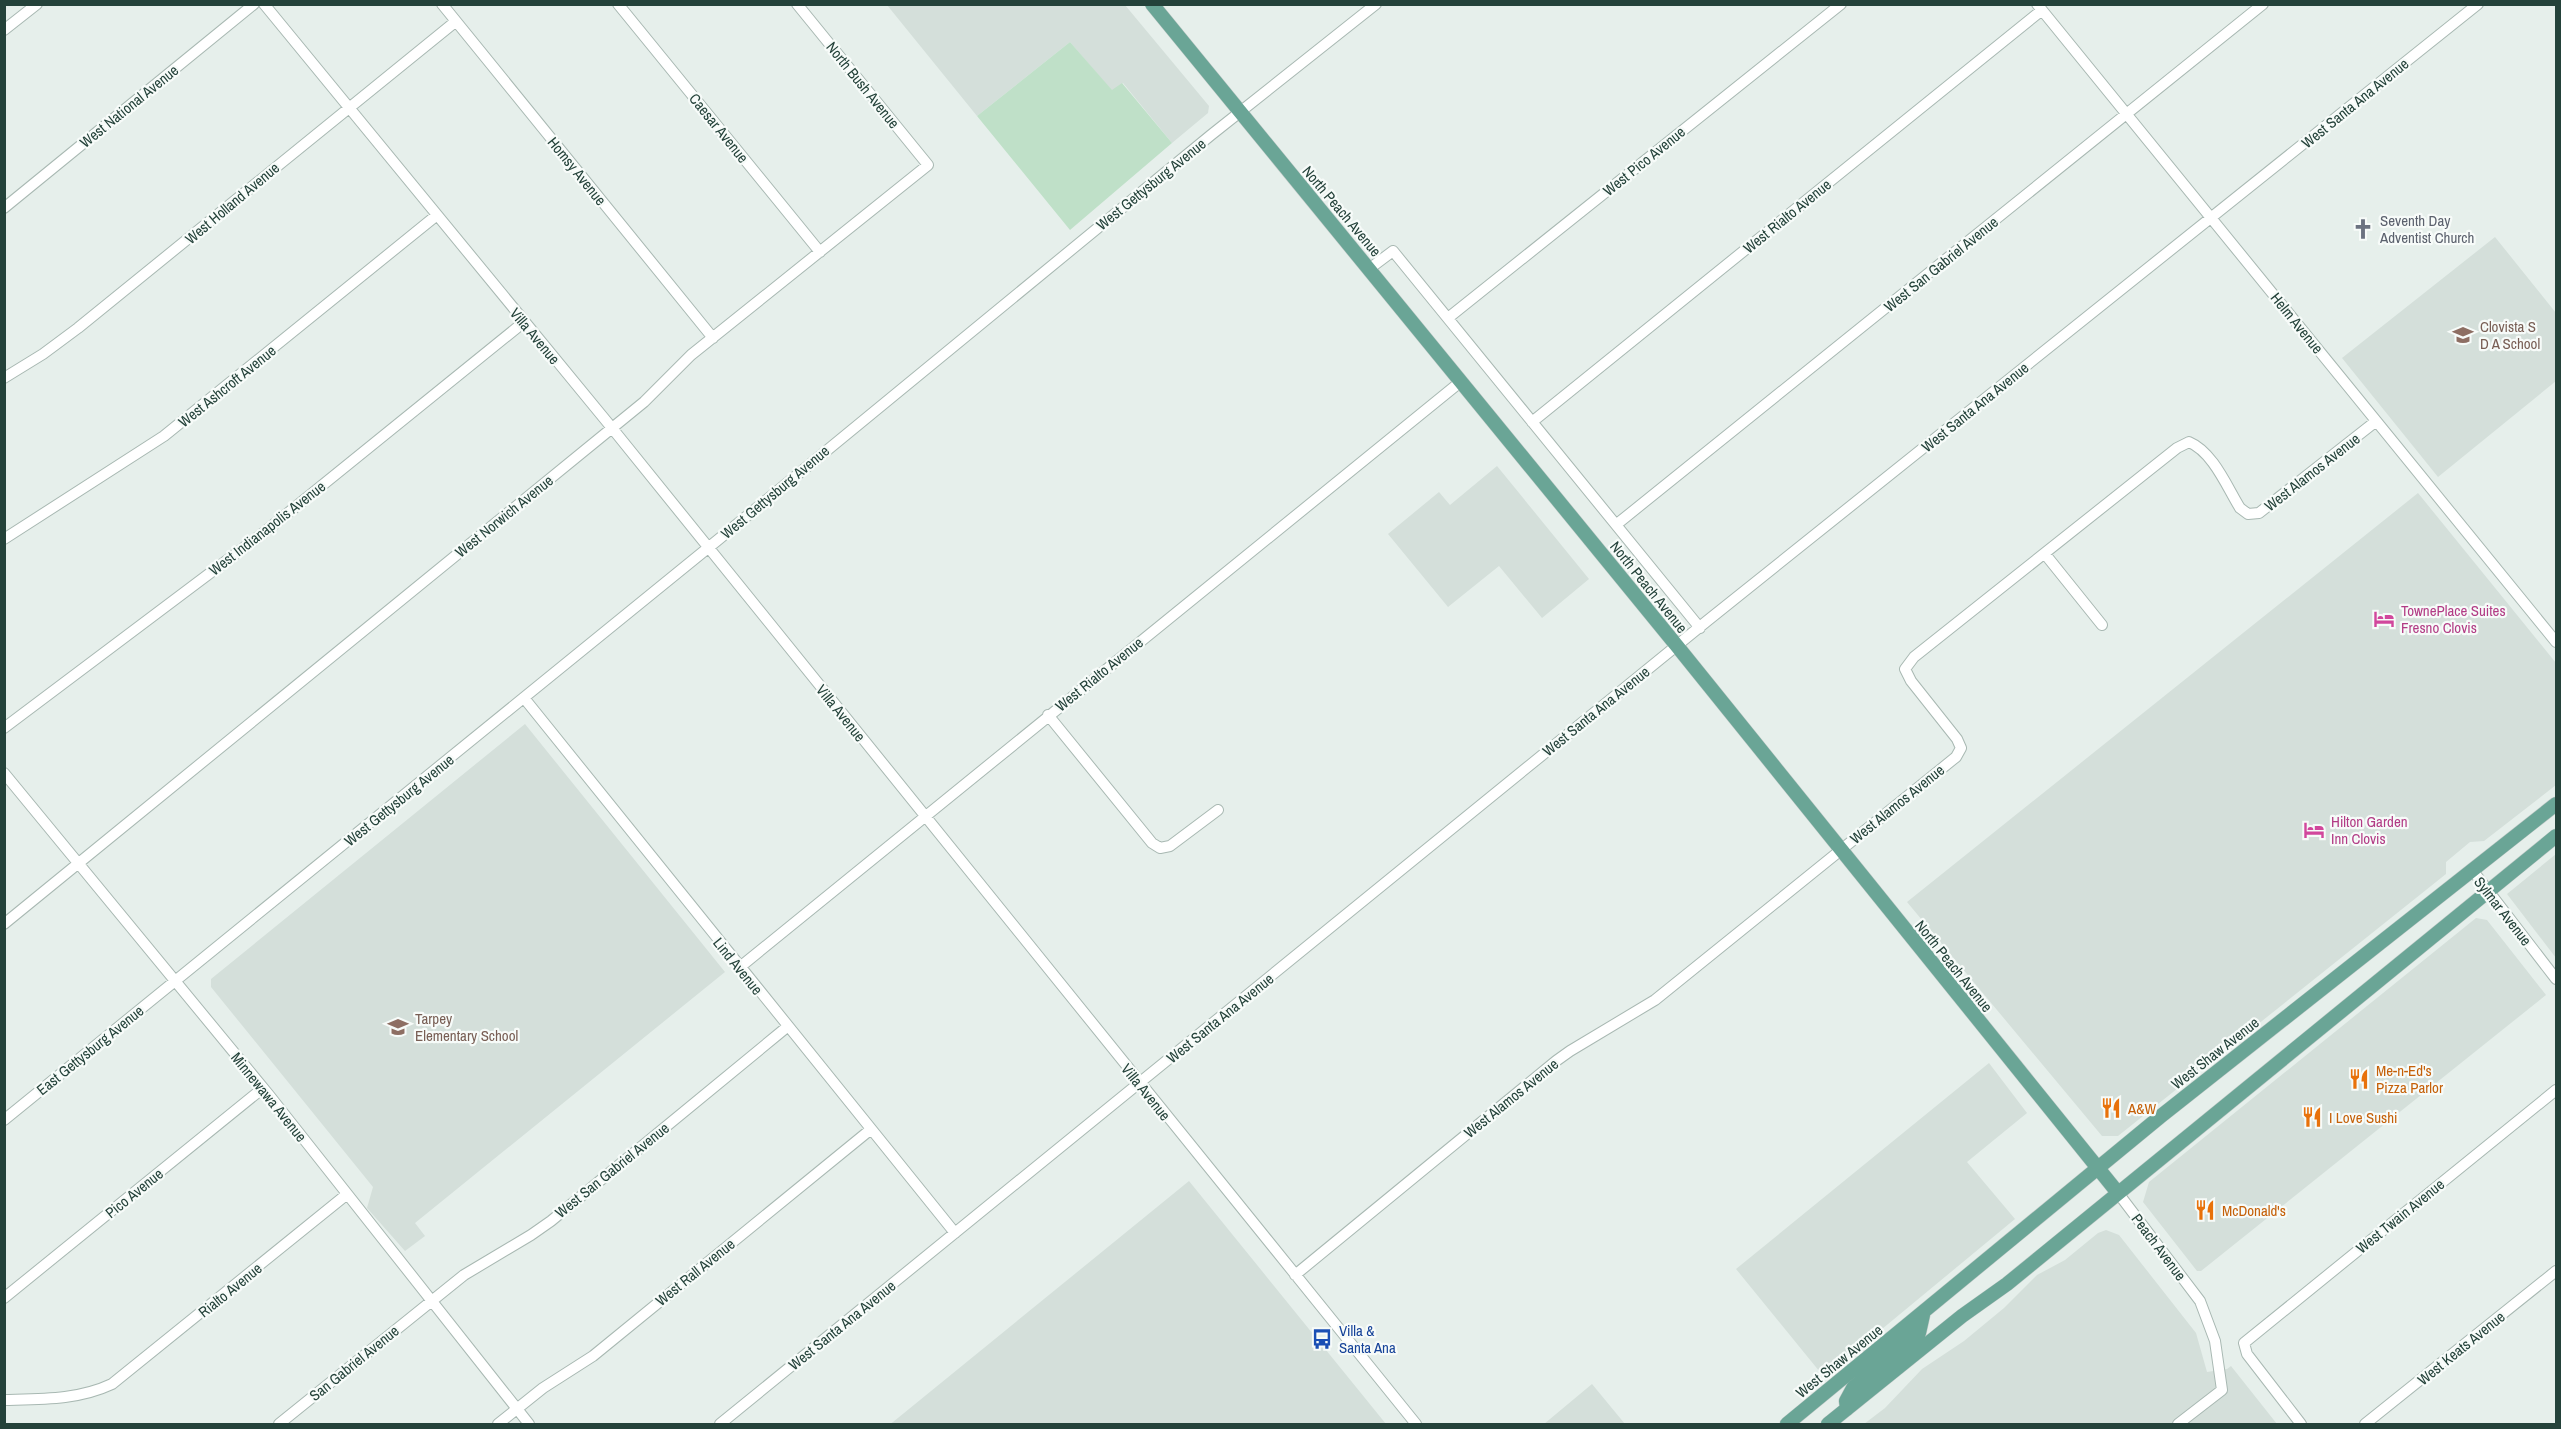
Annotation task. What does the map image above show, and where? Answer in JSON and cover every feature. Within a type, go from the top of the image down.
[{"type":"main road","name":"North Peach Avenue","points":[[1152,4],[1677,646],[2118,1193]]},
{"type":"main road","name":"West Shaw Avenue","points":[[1787,1425],[1923,1315],[2098,1167],[2556,804]]},
{"type":"main road","points":[[1828,1425],[2118,1193],[2556,836]]},
{"type":"main road","points":[[1847,1409],[1846,1401],[1853,1388],[1919,1333],[1923,1315]]},
{"type":"street","points":[[4,30],[37,4]]},
{"type":"street","name":"West National Avenue","points":[[4,208],[254,4]]},
{"type":"street","name":"Villa Avenue","points":[[264,4],[612,428],[1416,1425]]},
{"type":"street","name":"Homsy Avenue","points":[[442,4],[713,338]]},
{"type":"street","name":"Caesar Avenue","points":[[618,4],[820,252]]},
{"type":"street","name":"North Bush Avenue","points":[[797,4],[928,165]]},
{"type":"street","name":"West Gettysburg Avenue","points":[[175,981],[1239,112],[1376,4]]},
{"type":"street","name":"West Pico Avenue","points":[[1448,318],[1840,4]]},
{"type":"street","name":"West San Gabriel Avenue","points":[[1617,524],[2264,4]]},
{"type":"street","name":"West Santa Ana Avenue","points":[[720,1425],[1677,646],[2478,4]]},
{"type":"street","name":"Helm Avenue","points":[[2038,6],[2556,642]]},
{"type":"street","name":"West Rialto Avenue","points":[[1532,422],[2038,6]]},
{"type":"street","name":"West Holland Avenue","points":[[4,378],[43,354],[78,328],[455,22]]},
{"type":"street","name":"West Norwich Avenue","points":[[4,924],[644,402],[663,381],[713,338],[928,165]]},
{"type":"street","name":"West Ashcroft Avenue","points":[[4,539],[164,436],[437,215]]},
{"type":"street","points":[[1369,269],[1393,251],[1700,628]]},
{"type":"street","name":"West Indianapolis Avenue","points":[[4,728],[262,534],[524,322]]},
{"type":"street","name":"West Rialto Avenue","points":[[740,967],[1460,383]]},
{"type":"street","name":"West Alamos Avenue","points":[[1295,1275],[1570,1051],[1655,1000],[1956,757],[1961,748],[1957,739],[1911,681],[1905,669],[1914,657],[2177,448],[2189,442],[2198,446],[2206,454],[2240,508],[2248,514],[2259,513],[2375,422]]},
{"type":"street","points":[[2045,554],[2102,626]]},
{"type":"street","name":"Lind Avenue","points":[[524,698],[786,1027],[955,1233]]},
{"type":"street","points":[[1048,715],[1152,843],[1160,848],[1170,846],[1218,810]]},
{"type":"street","name":"Minnewawa Avenue","points":[[4,773],[263,1088],[529,1425]]},
{"type":"street","name":"Sylmar Avenue","points":[[2473,872],[2556,979]]},
{"type":"street","name":"East Gettysburg Avenue","points":[[4,1120],[175,981]]},
{"type":"street","name":"West San Gabriel Avenue","points":[[430,1302],[464,1275],[551,1221],[786,1027]]},
{"type":"street","name":"Pico Avenue","points":[[4,1298],[263,1088]]},
{"type":"street","name":"West Twain Avenue","points":[[2301,1425],[2247,1354],[2244,1342],[2556,1090]]},
{"type":"street","name":"West Rall Avenue","points":[[498,1425],[543,1388],[592,1356],[870,1130]]},
{"type":"street","name":"Peach Avenue","points":[[2118,1193],[2200,1301],[2215,1341],[2222,1390],[2178,1425]]},
{"type":"street","name":"Rialto Avenue","points":[[4,1400],[72,1397],[112,1384],[346,1195]]},
{"type":"street","name":"West Keats Avenue","points":[[2365,1425],[2556,1271]]},
{"type":"street","name":"San Gabriel Avenue","points":[[279,1425],[430,1302]]},
{"type":"shaded area","points":[[887,5],[1125,5],[1209,106],[1208,113],[1172,143],[1123,83],[1112,91],[1070,42],[977,116]]},
{"type":"shaded area","name":"Clovista S D A School","points":[[2495,237],[2556,313],[2556,381],[2438,477],[2342,358]]},
{"type":"shaded area","points":[[1497,466],[1589,579],[1542,618],[1499,566],[1448,607],[1388,534],[1439,492],[1450,505]]},
{"type":"shaded area","points":[[2418,493],[2556,663],[2556,785],[2484,841],[2470,842],[2446,862],[2446,874],[2118,1136],[2102,1136],[1907,902]]},
{"type":"shaded area","points":[[525,724],[725,972],[415,1223],[425,1236],[405,1251],[367,1208],[373,1187],[211,987],[211,979]]},
{"type":"shaded area","points":[[2556,854],[2556,958],[2507,894]]},
{"type":"shaded area","points":[[2476,918],[2487,920],[2546,995],[2201,1271],[2197,1271],[2143,1202],[2149,1182]]},
{"type":"shaded area","points":[[1989,1063],[2027,1113],[1967,1162],[2015,1219],[1824,1377],[1736,1269]]},
{"type":"shaded area","points":[[1189,1181],[1386,1424],[890,1424],[893,1422]]},
{"type":"shaded area","points":[[2106,1230],[2119,1235],[2196,1333],[2207,1372],[2227,1369],[2231,1366],[2277,1424],[1864,1424],[1885,1408],[1922,1369],[1964,1341],[2004,1308],[2037,1275],[2065,1260],[2098,1233]]},
{"type":"shaded area","points":[[1592,1384],[1625,1424],[1544,1424]]},
{"type":"green space","points":[[1070,42],[1112,90],[1122,83],[1172,143],[1070,230],[977,116]]},
{"type":"place","name":"Seventh Day Adventist Church","points":[[2363,229]]},
{"type":"place","name":"Clovista S D A School","points":[[2463,335]]},
{"type":"place","name":"TownePlace Suites Fresno Clovis","points":[[2384,619]]},
{"type":"place","name":"Hilton Garden Inn Clovis","points":[[2314,830]]},
{"type":"place","name":"Tarpey Elementary School","points":[[398,1027]]},
{"type":"place","name":"Me-n-Ed's Pizza Parlor","points":[[2359,1079]]},
{"type":"place","name":"A&W","points":[[2111,1108]]},
{"type":"place","name":"I Love Sushi","points":[[2312,1117]]},
{"type":"place","name":"McDonald's","points":[[2205,1210]]},
{"type":"place","name":"Villa & Santa Ana","points":[[1322,1339]]}]
